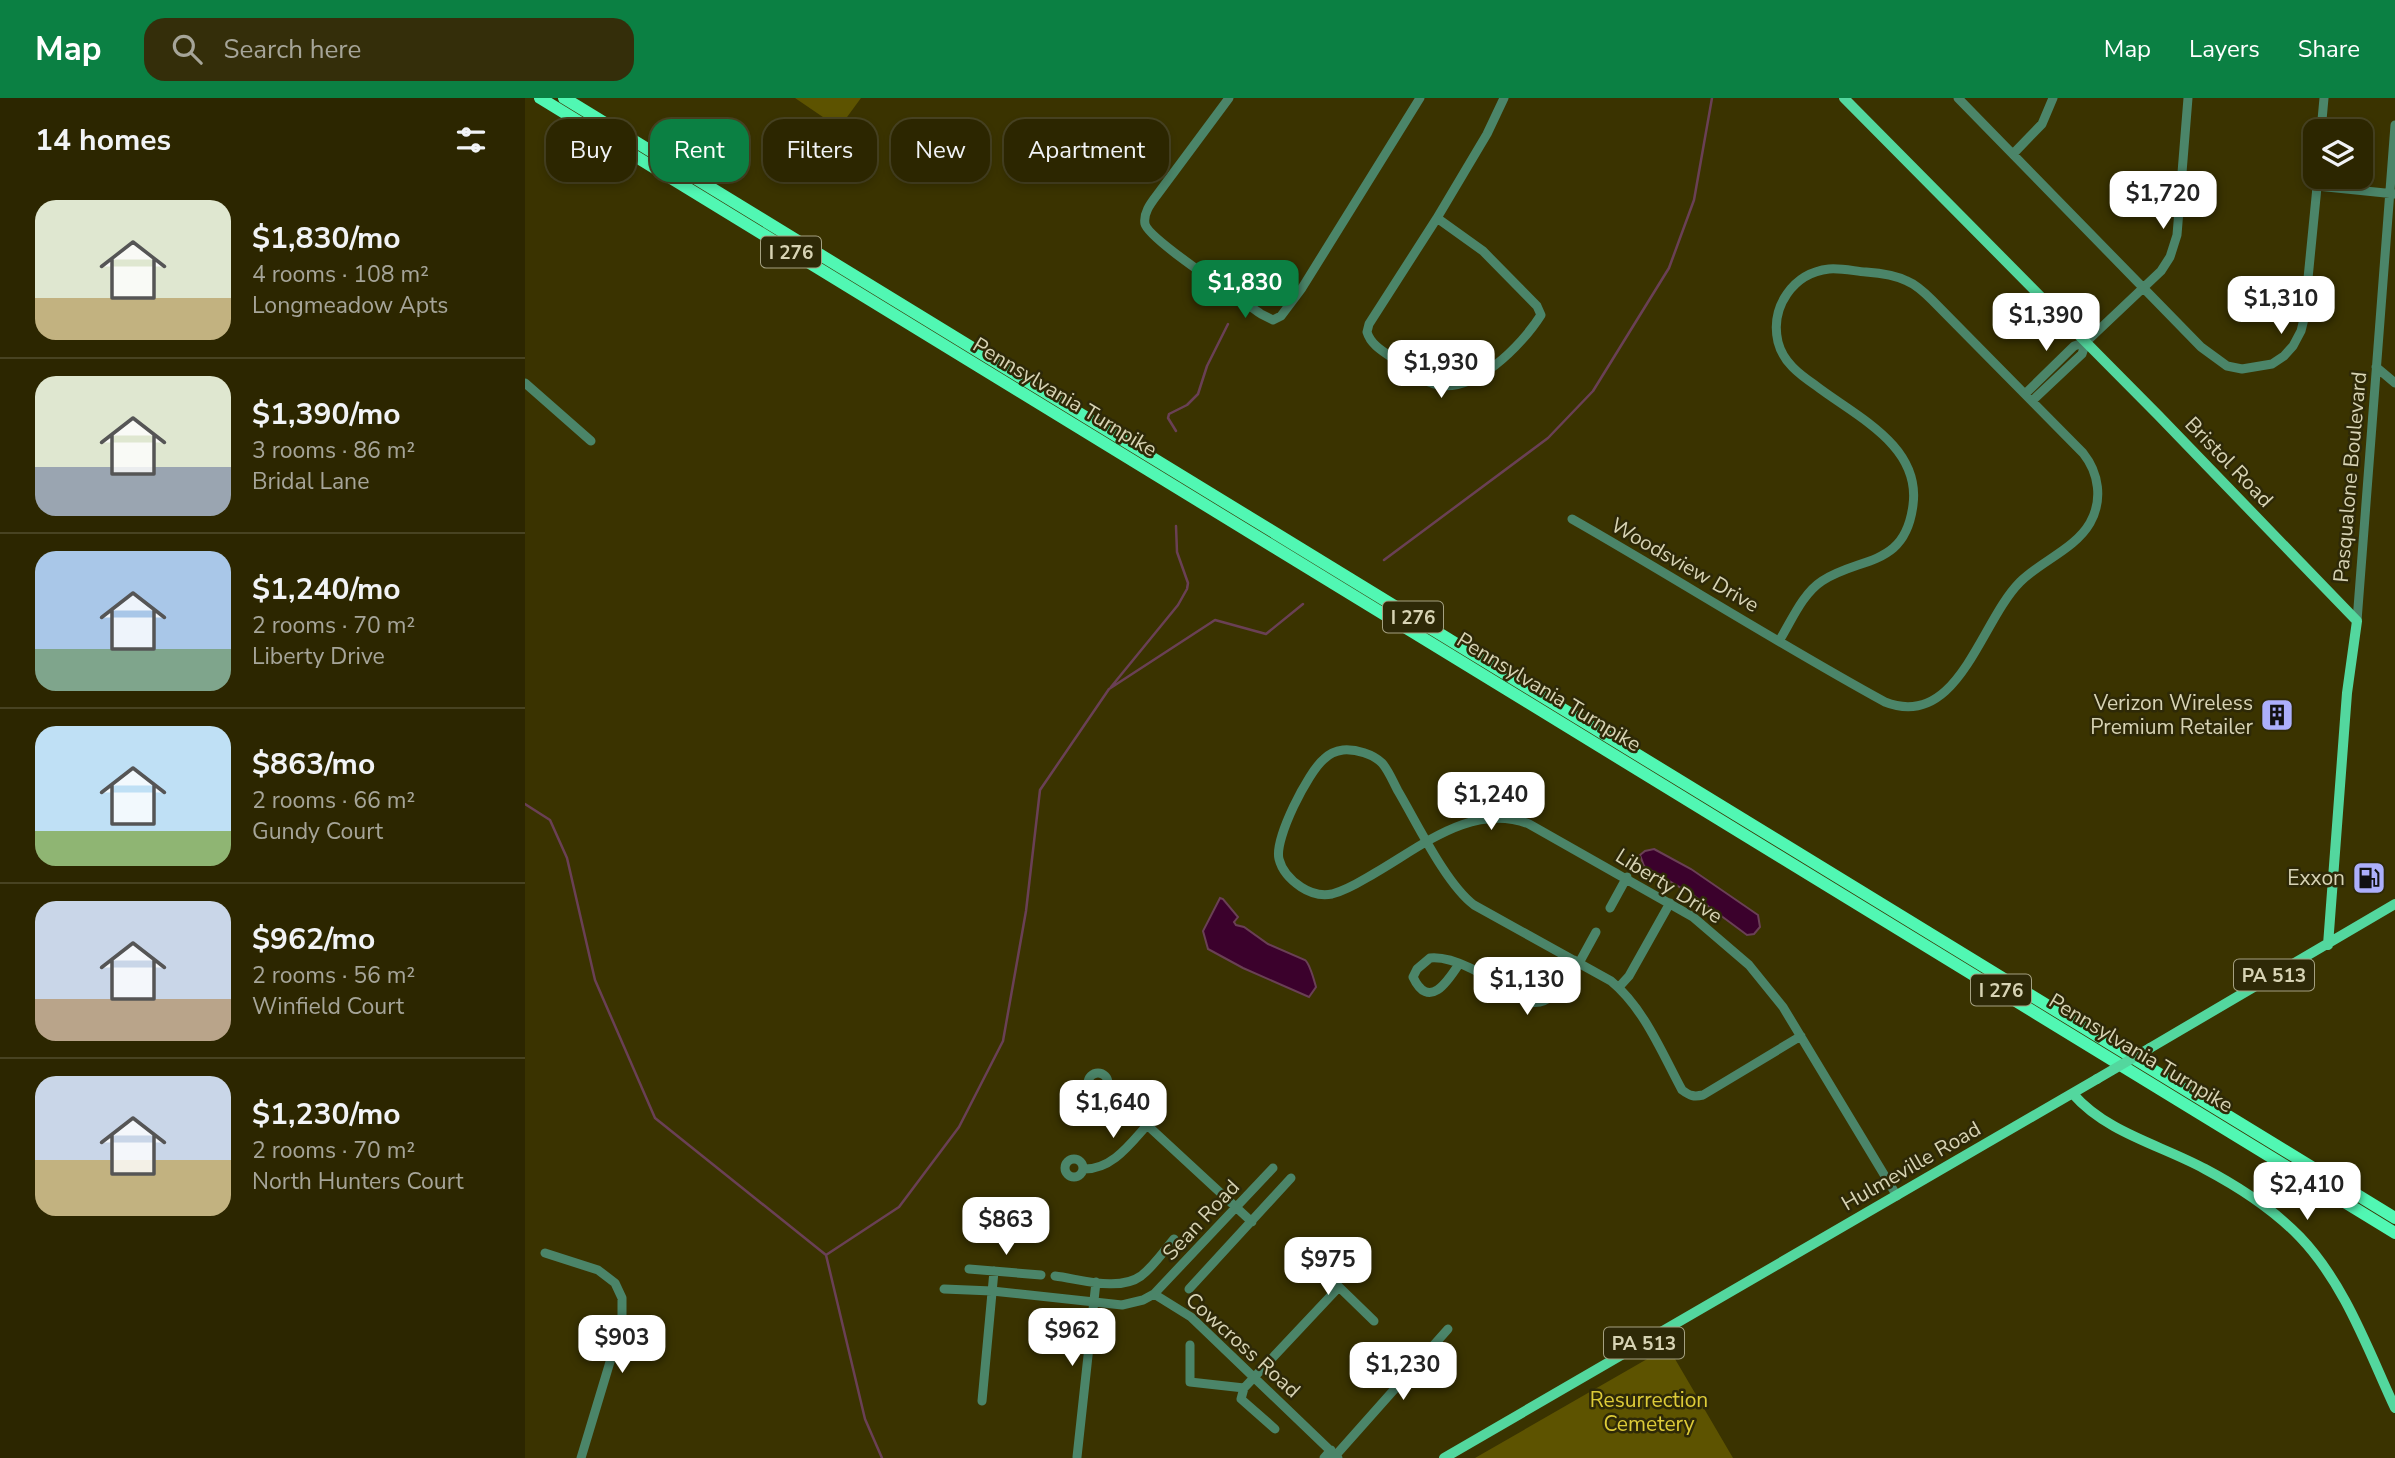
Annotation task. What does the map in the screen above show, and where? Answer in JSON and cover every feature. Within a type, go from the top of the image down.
[{"type":"highway","name":"Pennsylvania Turnpike","points":[[540,98],[2395,1233]]},
{"type":"highway","name":"Pennsylvania Turnpike","points":[[565,98],[2395,1217]]},
{"type":"main road","name":"Bristol Road","points":[[1844,98],[2357,621]]},
{"type":"main road","points":[[2328,945],[2346,706],[2357,621]]},
{"type":"main road","name":"Hulmeville Road","points":[[1444,1458],[2395,904]]},
{"type":"main road","points":[[2073,1094],[2102,1121],[2203,1168],[2234,1186],[2264,1206],[2301,1238],[2339,1292],[2395,1408]]},
{"type":"street","points":[[1229,98],[1157,195],[1147,210],[1145,221],[1147,230],[1164,244],[1273,320],[1281,316],[1302,288],[1420,98]]},
{"type":"street","points":[[1437,218],[1483,251],[1537,306],[1541,315],[1524,336],[1482,375],[1474,381],[1455,386],[1433,384],[1422,379],[1372,343],[1367,332],[1369,324],[1487,134],[1504,98]]},
{"type":"street","points":[[1958,98],[2144,288],[2217,360],[2227,366],[2242,369],[2272,364],[2293,346],[2301,331],[2317,189]]},
{"type":"street","points":[[2013,155],[2042,124],[2053,98]]},
{"type":"street","points":[[2028,398],[2074,346],[2086,342],[2161,271],[2170,257],[2177,235],[2188,98]]},
{"type":"street","points":[[2322,119],[2324,98]]},
{"type":"street","name":"Pasqualone Boulevard","points":[[2357,621],[2392,194],[2395,125]]},
{"type":"street","points":[[2364,189],[2392,194]]},
{"type":"street","name":"Woodsview Drive","points":[[1572,520],[1779,641],[1893,705],[1901,707],[1931,703],[1948,691],[2010,594],[2041,564],[2083,533],[2096,508],[2097,481],[2092,466],[2083,453],[1933,300],[1904,279],[1880,273],[1832,269],[1803,278],[1789,290],[1780,306],[1778,341],[1788,362],[1816,387],[1886,437],[1907,463],[1914,491],[1911,516],[1893,548],[1874,561],[1833,575],[1818,584],[1779,641]]},
{"type":"street","points":[[2376,367],[2395,383]]},
{"type":"street","points":[[525,383],[591,441]]},
{"type":"street","name":"Liberty Drive","points":[[1429,842],[1383,765],[1367,754],[1345,750],[1334,752],[1313,772],[1278,846],[1279,859],[1292,881],[1309,892],[1328,895],[1346,890],[1464,822],[1476,818],[1515,818],[1627,877],[1709,929],[1749,965],[1783,1007],[1897,1196]]},
{"type":"street","points":[[1429,842],[1462,897],[1619,987],[1636,1008],[1682,1090],[1695,1097],[1703,1095],[1801,1036]]},
{"type":"street","points":[[1610,908],[1627,877]]},
{"type":"street","points":[[1619,987],[1629,976],[1670,903]]},
{"type":"street","points":[[1459,964],[1443,988],[1438,991],[1422,989],[1413,977],[1417,969],[1430,958],[1451,960],[1459,964],[1528,1002],[1537,1003],[1554,995],[1596,933]]},
{"type":"street","points":[[1107,1088],[1252,1222]]},
{"type":"street","points":[[1083,1169],[1092,1170],[1106,1165],[1148,1124]]},
{"type":"street","name":"Sean Road","points":[[1154,1294],[1273,1168]]},
{"type":"street","points":[[1188,1289],[1291,1178]]},
{"type":"street","points":[[1055,1276],[1118,1284],[1130,1282],[1141,1276],[1174,1239]]},
{"type":"street","points":[[1302,1251],[1374,1321]]},
{"type":"street","points":[[545,1253],[598,1270],[615,1283],[623,1308],[581,1458]]},
{"type":"street","points":[[969,1269],[1041,1275]]},
{"type":"street","points":[[982,1401],[994,1271]]},
{"type":"street","points":[[1077,1457],[1096,1282]]},
{"type":"street","points":[[1275,1429],[1241,1399],[1244,1388],[1339,1287]]},
{"type":"street","name":"Cowcross Road","points":[[944,1289],[1131,1304],[1154,1294],[1191,1317],[1335,1454]]},
{"type":"street","points":[[1324,1458],[1335,1454],[1448,1329]]},
{"type":"street","points":[[1189,1345],[1190,1382],[1244,1388]]},
{"type":"green space","points":[[795,98],[861,98],[846,119],[826,119]]},
{"type":"green space","name":"Resurrection Cemetery","points":[[1668,1347],[1733,1458],[1475,1458]]},
{"type":"shaded area","points":[[1654,849],[1691,869],[1758,915],[1760,927],[1754,934],[1747,935],[1693,895],[1644,866],[1640,855]]},
{"type":"shaded area","points":[[1220,898],[1238,917],[1234,922],[1236,925],[1307,962],[1316,987],[1309,997],[1243,968],[1208,949],[1203,931]]},
{"type":"waterway","points":[[1384,560],[1548,438],[1593,391],[1669,268],[1694,200],[1712,98]]},
{"type":"waterway","points":[[1176,431],[1168,418],[1169,414],[1187,405],[1198,394],[1207,366],[1228,324]]},
{"type":"waterway","points":[[1111,687],[1178,605],[1187,589],[1188,583],[1177,552],[1176,526]]},
{"type":"waterway","points":[[826,1255],[899,1207],[959,1127],[1003,1041],[1026,911],[1040,790],[1109,689],[1215,620],[1266,634],[1303,604]]},
{"type":"waterway","points":[[525,804],[550,820],[567,858],[595,980],[655,1118],[826,1255],[865,1419],[882,1458]]},
{"type":"place","name":"Verizon Wireless Premium Retailer","points":[[2277,715]]},
{"type":"place","name":"Exxon","points":[[2369,878]]}]
